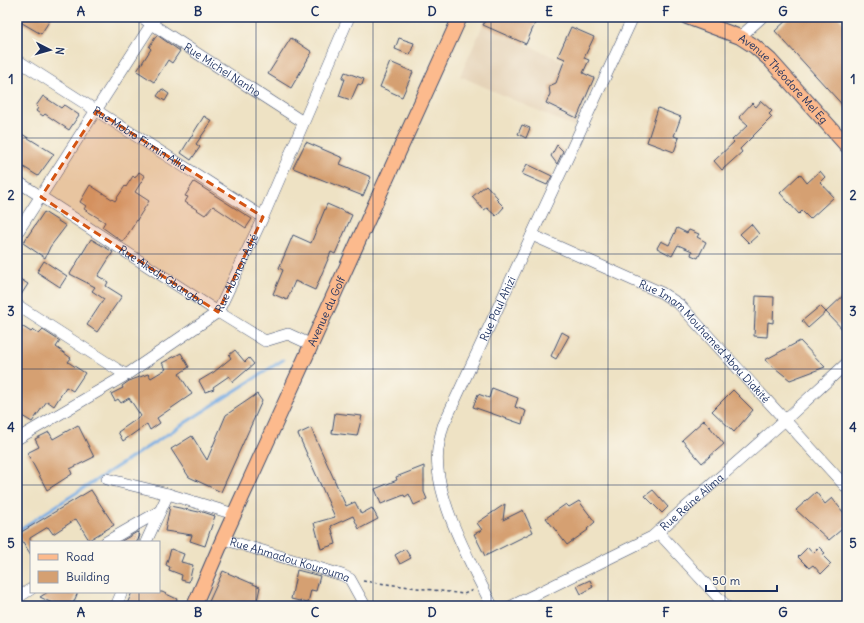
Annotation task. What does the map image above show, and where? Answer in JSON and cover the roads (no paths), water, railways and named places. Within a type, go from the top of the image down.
[{"type":"main road","name":"Avenue du Golf","points":[[194,606],[223,538],[460,17]]},
{"type":"main road","name":"Avenue Théodore Mel Eg","points":[[687,17],[740,37],[763,53],[847,146]]},
{"type":"street","name":"Rue Michel Nanho","points":[[141,17],[154,20],[303,122]]},
{"type":"street","name":"Rue Abonon Adjé","points":[[22,436],[126,375],[218,312],[263,217],[349,17]]},
{"type":"street","name":"Rue Paul Ahizi","points":[[492,606],[450,516],[441,491],[438,450],[443,426],[633,17]]},
{"type":"street","points":[[740,37],[762,17]]},
{"type":"street","points":[[17,233],[97,111],[154,20]]},
{"type":"street","name":"Rue Mobio Firmin Allia","points":[[17,60],[263,217]]},
{"type":"street","name":"Rue Akedji Gbangbo","points":[[17,181],[265,341],[288,334],[312,345]]},
{"type":"street","name":"Rue Imam Mouhamed Abou Diakité","points":[[532,235],[671,298],[680,305],[847,488]]},
{"type":"street","points":[[17,305],[126,375]]},
{"type":"street","name":"Rue Reine Alima","points":[[512,606],[646,540],[658,532],[847,363]]},
{"type":"street","points":[[17,427],[22,436]]},
{"type":"street","points":[[107,479],[168,494],[234,514]]},
{"type":"street","points":[[146,541],[168,494]]},
{"type":"street","points":[[108,541],[160,511]]},
{"type":"street","points":[[658,532],[726,606]]},
{"type":"street","name":"Rue Ahmadou Kourouma","points":[[223,538],[342,575],[350,579],[365,606]]},
{"type":"street","points":[[17,598],[30,590]]},
{"type":"street","points":[[116,606],[122,593]]},
{"type":"waterway","points":[[17,531],[283,360]]}]
